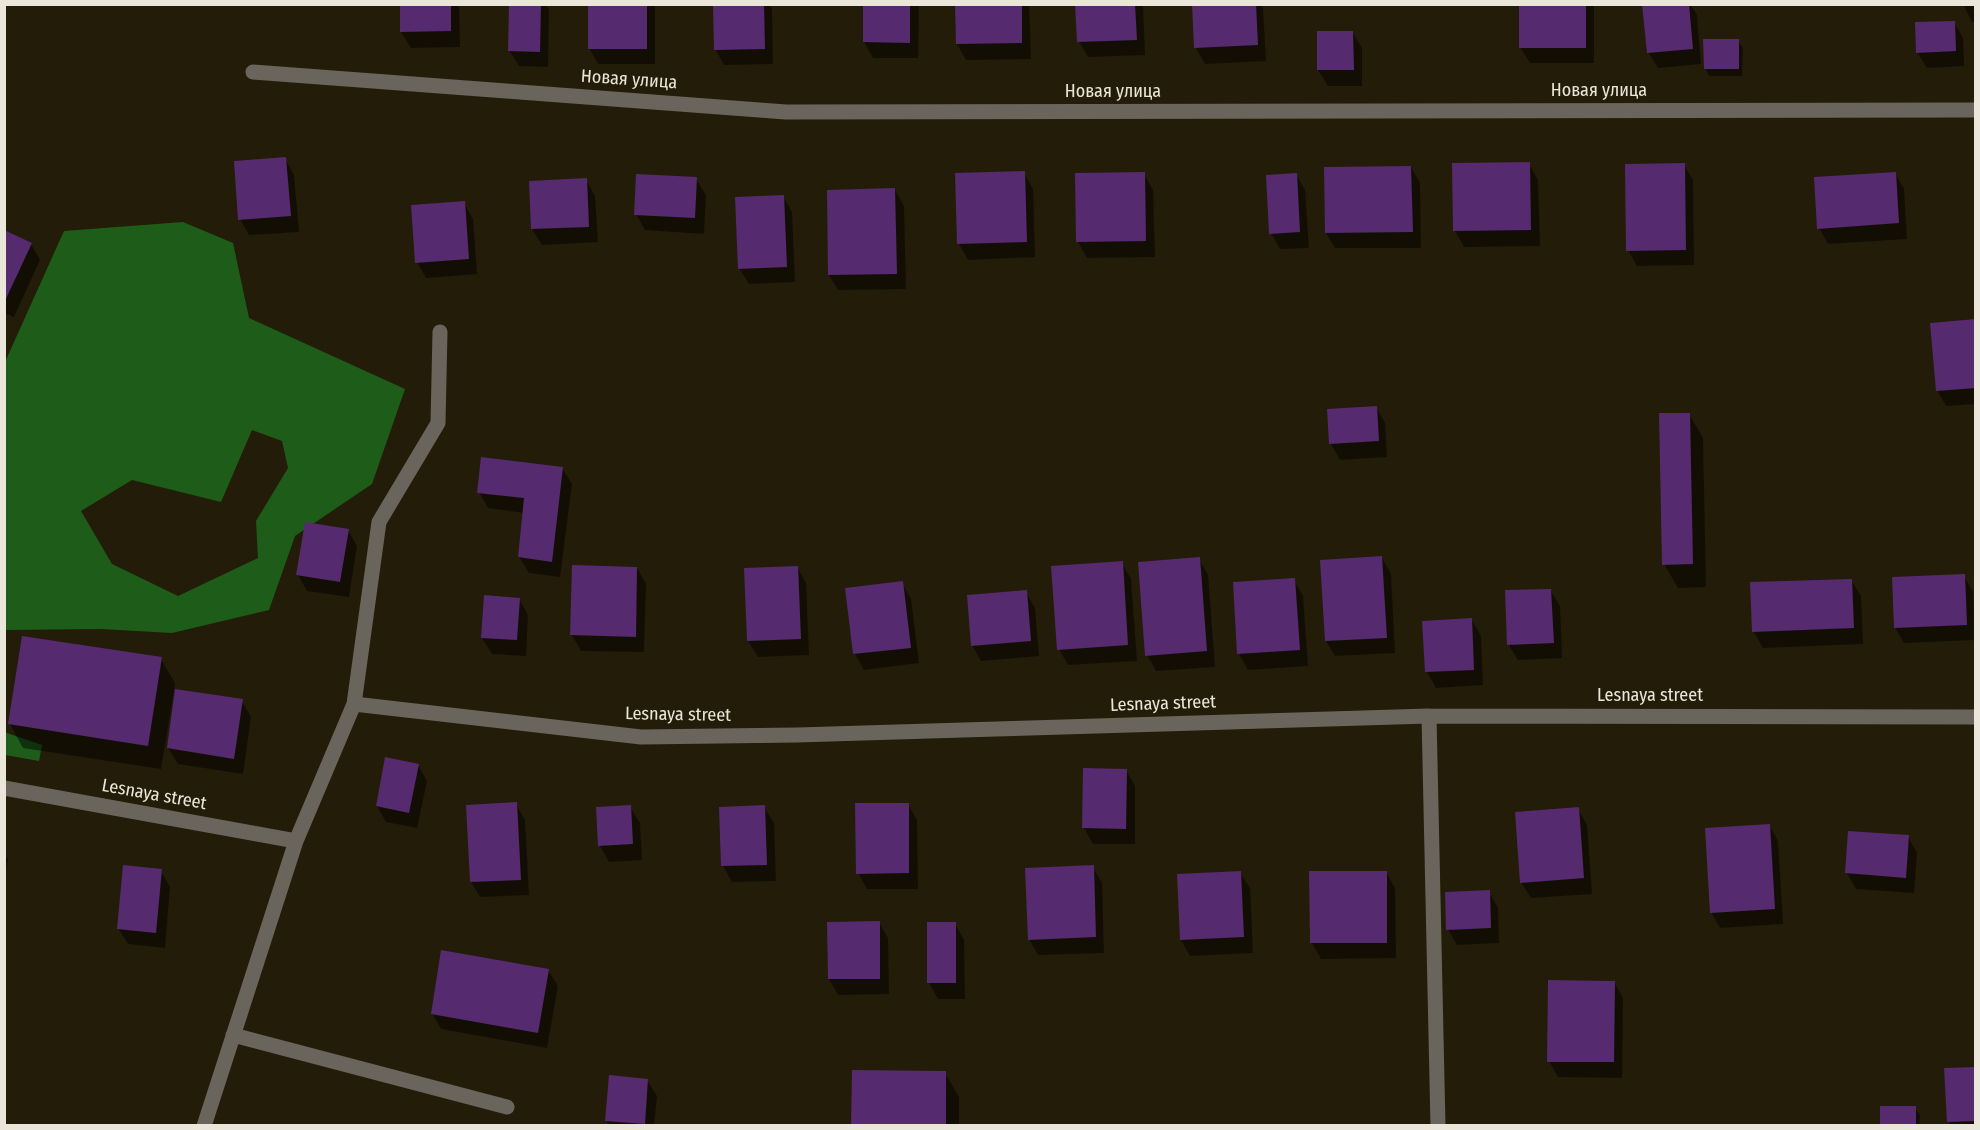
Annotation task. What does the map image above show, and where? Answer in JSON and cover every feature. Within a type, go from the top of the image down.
[{"type":"street","name":"Новая улица","points":[[253,72],[786,112],[1976,110]]},
{"type":"street","points":[[204,1125],[296,841],[354,705],[379,522],[438,423],[440,333]]},
{"type":"street","name":"Lesnaya street","points":[[354,705],[641,737],[809,735],[1429,716],[1976,717]]},
{"type":"street","points":[[1429,716],[1438,1125]]},
{"type":"street","name":"Lesnaya street","points":[[4,788],[296,841]]},
{"type":"street","points":[[233,1035],[507,1107]]},
{"type":"green space","points":[[183,222],[233,243],[249,318],[405,389],[372,484],[295,536],[269,610],[172,633],[101,629],[5,630],[5,362],[64,231]],"holes":[[[252,430],[282,441],[288,468],[256,521],[258,558],[178,596],[112,564],[81,511],[132,480],[221,502]]]},
{"type":"green space","points":[[4,732],[42,745],[39,761],[5,755]]},
{"type":"building","points":[[400,4],[451,4],[451,31],[400,32]]},
{"type":"building","points":[[509,4],[541,4],[540,52],[508,51]]},
{"type":"building","points":[[588,4],[647,4],[647,49],[588,49]]},
{"type":"building","points":[[713,4],[764,4],[765,49],[714,50]]},
{"type":"building","points":[[863,4],[910,4],[910,43],[863,42]]},
{"type":"building","points":[[955,4],[1022,4],[1022,43],[956,44]]},
{"type":"building","points":[[1075,4],[1135,4],[1137,40],[1077,42]]},
{"type":"building","points":[[1192,4],[1256,4],[1258,45],[1194,48]]},
{"type":"building","points":[[1519,4],[1586,4],[1586,48],[1519,48]]},
{"type":"building","points":[[1642,4],[1689,4],[1693,49],[1647,53]]},
{"type":"building","points":[[1955,21],[1956,51],[1916,53],[1915,22]]},
{"type":"building","points":[[1317,31],[1353,31],[1354,70],[1317,70]]},
{"type":"building","points":[[1703,39],[1739,39],[1739,69],[1704,69]]},
{"type":"building","points":[[286,157],[291,216],[238,220],[234,161]]},
{"type":"building","points":[[1530,162],[1531,230],[1453,231],[1452,163]]},
{"type":"building","points":[[1685,163],[1686,250],[1626,251],[1625,164]]},
{"type":"building","points":[[1411,166],[1413,232],[1325,233],[1324,167]]},
{"type":"building","points":[[1025,171],[1027,242],[957,244],[955,173]]},
{"type":"building","points":[[1145,172],[1146,241],[1076,242],[1075,173]]},
{"type":"building","points":[[1896,172],[1899,223],[1817,229],[1814,177]]},
{"type":"building","points":[[1297,173],[1300,232],[1269,234],[1266,175]]},
{"type":"building","points":[[636,174],[697,177],[695,218],[634,215]]},
{"type":"building","points":[[587,178],[589,227],[531,229],[529,181]]},
{"type":"building","points":[[895,188],[897,274],[828,275],[827,190]]},
{"type":"building","points":[[784,195],[787,267],[738,269],[735,197]]},
{"type":"building","points":[[465,201],[469,259],[415,263],[411,205]]},
{"type":"building","points":[[4,230],[32,243],[4,303]]},
{"type":"building","points":[[1976,319],[1976,388],[1936,391],[1930,323]]},
{"type":"building","points":[[1377,406],[1379,441],[1329,444],[1327,409]]},
{"type":"building","points":[[1659,413],[1690,413],[1693,564],[1662,565]]},
{"type":"building","points":[[481,457],[563,467],[552,562],[518,557],[524,498],[477,493]]},
{"type":"building","points":[[305,522],[349,529],[340,582],[296,575]]},
{"type":"building","points":[[1382,556],[1387,638],[1325,641],[1320,560]]},
{"type":"building","points":[[1200,557],[1207,651],[1145,656],[1138,562]]},
{"type":"building","points":[[1123,561],[1128,645],[1057,650],[1051,566]]},
{"type":"building","points":[[572,565],[637,567],[636,637],[570,635]]},
{"type":"building","points":[[798,566],[801,639],[747,641],[744,568]]},
{"type":"building","points":[[1965,574],[1967,625],[1894,628],[1892,577]]},
{"type":"building","points":[[1295,578],[1300,650],[1237,654],[1233,582]]},
{"type":"building","points":[[1852,579],[1854,628],[1752,632],[1750,582]]},
{"type":"building","points":[[903,581],[911,648],[853,654],[845,588]]},
{"type":"building","points":[[1551,589],[1554,643],[1507,645],[1505,590]]},
{"type":"building","points":[[1027,590],[1031,641],[971,646],[967,595]]},
{"type":"building","points":[[484,595],[520,598],[517,640],[481,638]]},
{"type":"building","points":[[1472,618],[1474,670],[1425,672],[1422,621]]},
{"type":"building","points":[[22,636],[162,657],[148,746],[8,724]]},
{"type":"building","points":[[175,689],[243,699],[234,759],[167,748]]},
{"type":"building","points":[[385,757],[419,764],[409,813],[376,806]]},
{"type":"building","points":[[1083,768],[1127,769],[1126,829],[1082,828]]},
{"type":"building","points":[[517,802],[521,880],[470,882],[466,805]]},
{"type":"building","points":[[855,803],[909,803],[909,873],[856,874]]},
{"type":"building","points":[[631,805],[633,844],[598,846],[596,807]]},
{"type":"building","points":[[765,805],[767,865],[721,866],[719,807]]},
{"type":"building","points":[[1579,807],[1584,878],[1520,883],[1515,812]]},
{"type":"building","points":[[1770,824],[1775,909],[1710,913],[1705,828]]},
{"type":"building","points":[[1848,831],[1909,835],[1906,878],[1845,873]]},
{"type":"building","points":[[123,865],[162,869],[156,933],[117,929]]},
{"type":"building","points":[[1094,865],[1096,937],[1028,940],[1025,868]]},
{"type":"building","points":[[1241,871],[1244,937],[1180,940],[1177,874]]},
{"type":"building","points":[[1309,871],[1387,871],[1387,943],[1310,943]]},
{"type":"building","points":[[1490,890],[1491,928],[1446,930],[1445,892]]},
{"type":"building","points":[[880,921],[880,979],[828,979],[827,922]]},
{"type":"building","points":[[927,922],[956,922],[956,983],[927,983]]},
{"type":"building","points":[[441,950],[549,969],[538,1033],[431,1014]]},
{"type":"building","points":[[1548,980],[1615,981],[1614,1062],[1547,1062]]},
{"type":"building","points":[[1976,1067],[1976,1121],[1947,1122],[1944,1068]]},
{"type":"building","points":[[852,1070],[946,1071],[946,1126],[851,1126]]},
{"type":"building","points":[[609,1075],[648,1079],[645,1124],[605,1121]]},
{"type":"building","points":[[1880,1106],[1916,1106],[1916,1126],[1880,1126]]}]
